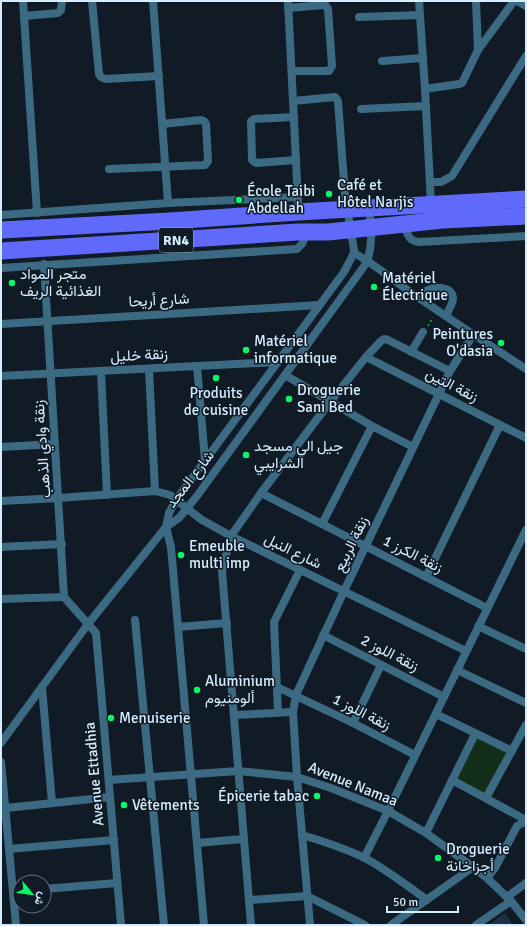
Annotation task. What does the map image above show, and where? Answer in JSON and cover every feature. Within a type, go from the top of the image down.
[{"type":"main road","name":"RN4","points":[[1,230],[170,221],[298,204],[347,209],[526,199]]},
{"type":"main road","name":"RN4","points":[[1,251],[350,230],[443,220],[526,216]]},
{"type":"street","points":[[23,1],[37,212]]},
{"type":"street","points":[[24,16],[58,12],[61,10],[62,1]]},
{"type":"street","points":[[92,1],[98,74],[105,79],[159,76]]},
{"type":"street","points":[[153,1],[168,203]]},
{"type":"street","points":[[419,1],[426,89],[431,204]]},
{"type":"street","points":[[476,1],[478,50]]},
{"type":"street","points":[[426,89],[462,82],[478,50],[514,1]]},
{"type":"street","points":[[517,1],[526,6]]},
{"type":"street","points":[[1,215],[168,203],[298,204],[288,4],[326,6],[328,9],[332,66],[329,72],[292,71]]},
{"type":"street","points":[[359,17],[420,15]]},
{"type":"street","points":[[431,182],[441,182],[452,176],[526,56]]},
{"type":"street","points":[[382,61],[423,58]]},
{"type":"street","points":[[293,101],[335,96],[337,98],[347,209],[354,253],[367,260],[388,277],[420,299],[526,369]]},
{"type":"street","points":[[361,109],[426,106]]},
{"type":"street","points":[[294,117],[254,119],[251,121],[252,160],[256,164],[296,160]]},
{"type":"street","points":[[108,169],[207,164],[206,124],[201,120],[162,124]]},
{"type":"street","name":"شارع المجد","points":[[166,527],[179,518],[187,508],[367,260],[370,251],[371,228],[369,208]]},
{"type":"street","points":[[404,225],[409,239],[414,242],[526,236]]},
{"type":"street","points":[[1,268],[44,264],[297,249],[302,244],[307,232]]},
{"type":"street","name":"شارع المجد","points":[[166,527],[169,513],[176,500],[344,272],[354,253]]},
{"type":"street","name":"زنقة وادي الذهب","points":[[44,264],[64,597]]},
{"type":"street","points":[[420,299],[428,290],[441,288],[446,289],[452,295],[453,300],[446,316]]},
{"type":"street","name":"شارع أريحا","points":[[1,324],[319,305]]},
{"type":"street","points":[[411,352],[423,332]]},
{"type":"street","name":"زنقة الربيع","points":[[310,925],[293,712],[296,695],[323,635],[450,371],[473,335]]},
{"type":"street","points":[[251,925],[222,571],[231,536],[261,493],[330,402],[366,357],[384,339],[450,371]]},
{"type":"street","name":"زنقة التين","points":[[366,357],[526,438]]},
{"type":"street","name":"زنقة خليل","points":[[1,376],[278,362]]},
{"type":"street","points":[[197,366],[205,460]]},
{"type":"street","points":[[1,501],[155,491],[149,369]]},
{"type":"street","points":[[101,372],[107,495]]},
{"type":"street","points":[[285,375],[372,426],[413,447]]},
{"type":"street","points":[[426,577],[500,425]]},
{"type":"street","points":[[322,524],[372,426]]},
{"type":"street","points":[[1,447],[55,444]]},
{"type":"street","name":"شارع النبل","points":[[155,491],[170,495],[202,520],[231,536],[466,651]]},
{"type":"street","name":"زنقة الكرز 1","points":[[261,493],[487,608]]},
{"type":"street","points":[[1,743],[88,624],[166,527]]},
{"type":"street","points":[[166,527],[171,547],[204,925]]},
{"type":"street","points":[[364,858],[526,530]]},
{"type":"street","points":[[1,547],[62,544]]},
{"type":"street","points":[[278,712],[274,622],[300,570]]},
{"type":"street","points":[[1,599],[64,597],[88,624]]},
{"type":"street","points":[[135,620],[164,925]]},
{"type":"street","points":[[178,627],[227,623]]},
{"type":"street","name":"Avenue Ettadhia","points":[[88,624],[96,633],[121,925]]},
{"type":"street","points":[[478,626],[526,649]]},
{"type":"street","name":"زنقة اللوز 2","points":[[323,635],[444,697]]},
{"type":"street","points":[[353,723],[381,665]]},
{"type":"street","points":[[457,670],[526,703]]},
{"type":"street","name":"زنقة اللوز 1","points":[[277,687],[353,723],[415,755]]},
{"type":"street","points":[[42,688],[52,803]]},
{"type":"street","points":[[234,715],[293,712]]},
{"type":"street","points":[[436,714],[512,751]]},
{"type":"street","points":[[486,798],[526,725]]},
{"type":"street","points":[[426,833],[475,734]]},
{"type":"street","points":[[1,762],[9,849],[14,874]]},
{"type":"street","name":"Avenue Namaa","points":[[109,780],[190,773],[238,771],[297,777],[331,788],[388,811],[426,833],[473,866],[487,878],[509,899],[526,920]]},
{"type":"street","points":[[452,780],[526,821]]},
{"type":"street","points":[[6,808],[110,797]]},
{"type":"street","points":[[487,878],[495,868],[517,826],[526,821]]},
{"type":"street","points":[[302,835],[333,844],[364,858],[397,878],[427,900]]},
{"type":"street","points":[[197,843],[243,839]]},
{"type":"street","points":[[9,849],[114,840]]},
{"type":"street","points":[[391,925],[473,866]]},
{"type":"street","points":[[52,888],[117,883]]},
{"type":"street","points":[[476,925],[509,899],[526,883]]},
{"type":"street","points":[[249,900],[307,896],[365,925]]},
{"type":"street","points":[[16,914],[16,925]]},
{"type":"path","points":[[423,332],[438,310]]},
{"type":"green space","points":[[475,736],[510,754],[486,798],[453,780]]},
{"type":"building","points":[[505,913],[513,925],[488,925]]},
{"type":"place","name":"Café et Hôtel Narjis","points":[[329,194]]},
{"type":"place","name":"École Taibi Abdellah","points":[[239,200]]},
{"type":"place","name":"متجر المواد الغذائية الريف","points":[[12,283]]},
{"type":"place","name":"Matériel Électrique","points":[[374,287]]},
{"type":"place","name":"Peintures O'dasia","points":[[501,343]]},
{"type":"place","name":"Matériel informatique","points":[[246,350]]},
{"type":"place","name":"Produits de cuisine","points":[[216,378]]},
{"type":"place","name":"Droguerie Sani Bed","points":[[289,399]]},
{"type":"place","name":"جيل الي مسجد الشرايبي","points":[[246,455]]},
{"type":"place","name":"Emeuble multi imp","points":[[181,555]]},
{"type":"place","name":"Aluminium ألومنيوم","points":[[197,690]]},
{"type":"place","name":"Menuiserie","points":[[111,718]]},
{"type":"place","name":"Épicerie tabac","points":[[317,796]]},
{"type":"place","name":"Vêtements","points":[[124,805]]},
{"type":"place","name":"Droguerie أجزاخانة","points":[[438,858]]}]
